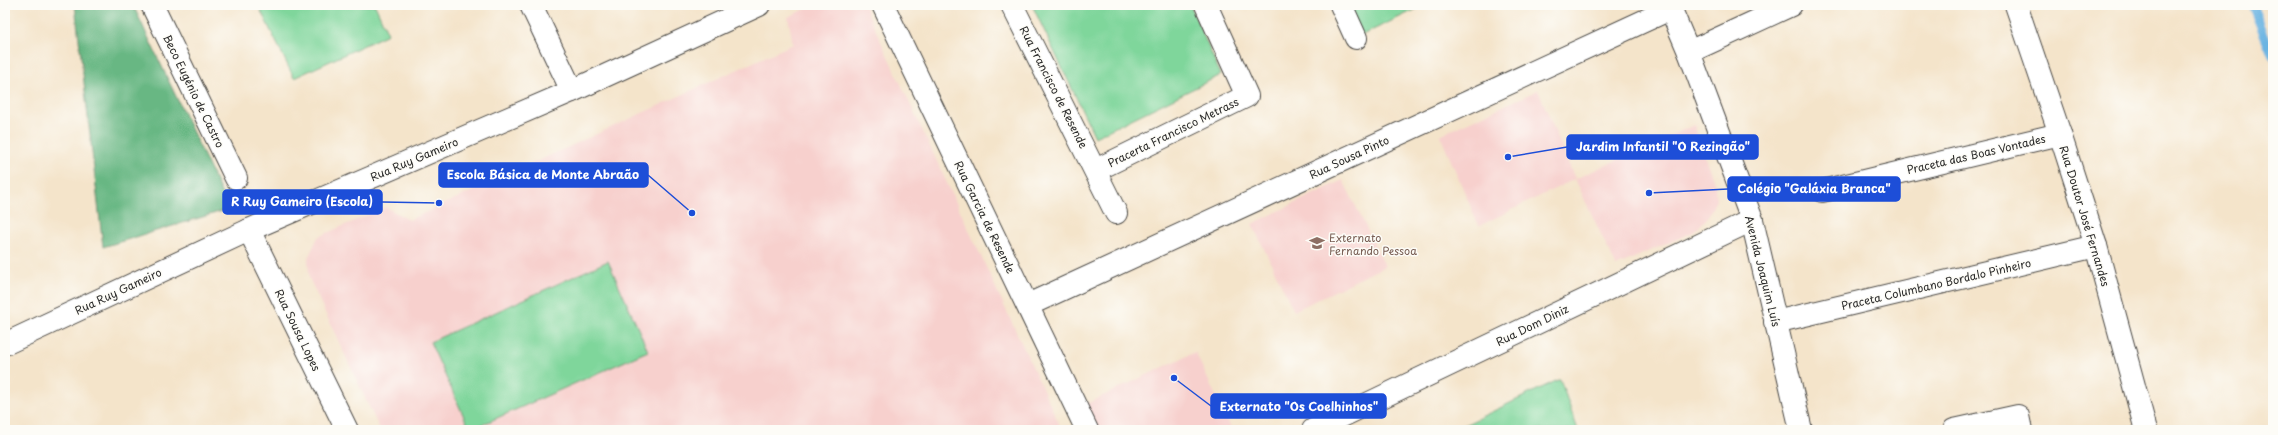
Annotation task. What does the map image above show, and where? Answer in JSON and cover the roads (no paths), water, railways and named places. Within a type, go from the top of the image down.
[{"type":"street","name":"Beco Eugénio de Castro","points":[[152,5],[236,178]]},
{"type":"street","points":[[531,5],[572,91]]},
{"type":"street","name":"Rua Ruy Gameiro","points":[[5,344],[249,230],[572,91],[759,5]]},
{"type":"street","name":"Rua Garcia de Resende","points":[[883,5],[1087,430]]},
{"type":"street","name":"Rua Francisco de Resende","points":[[1012,5],[1096,170]]},
{"type":"street","name":"Pracerta Francisco Metrass","points":[[1116,213],[1096,170],[1247,96],[1206,5]]},
{"type":"street","points":[[1341,5],[1356,38]]},
{"type":"street","points":[[1690,52],[1791,5]]},
{"type":"street","name":"Rua Doutor José Fernandes","points":[[2016,5],[2096,246],[2146,430]]},
{"type":"street","name":"Rua Sousa Pinto","points":[[1028,305],[1669,7]]},
{"type":"street","name":"Avenida Joaquim Luís","points":[[1669,7],[1690,52],[1752,220],[1801,430]]},
{"type":"street","name":"Praceta das Boas Vontades","points":[[1822,191],[2060,134]]},
{"type":"street","name":"Rua Dom Diniz","points":[[1313,430],[1752,220]]},
{"type":"street","name":"Rua Sousa Lopes","points":[[249,230],[347,430]]},
{"type":"street","name":"Praceta Columbano Bordalo Pinheiro","points":[[1775,322],[2096,246]]},
{"type":"street","points":[[1954,430],[2018,416],[2021,430]]},
{"type":"waterway","points":[[2252,5],[2273,56]]},
{"type":"place","name":"Jardim Infantil \"O Rezingão\"","points":[[1508,157]]},
{"type":"place","name":"Colégio \"Galáxia Branca\"","points":[[1649,193]]},
{"type":"place","name":"R Ruy Gameiro (Escola)","points":[[439,203]]},
{"type":"place","name":"Escola Básica de Monte Abraão","points":[[692,213]]},
{"type":"place","name":"Externato Fernando Pessoa","points":[[1317,243]]},
{"type":"place","name":"Externato \"Os Coelhinhos\"","points":[[1174,378]]}]
